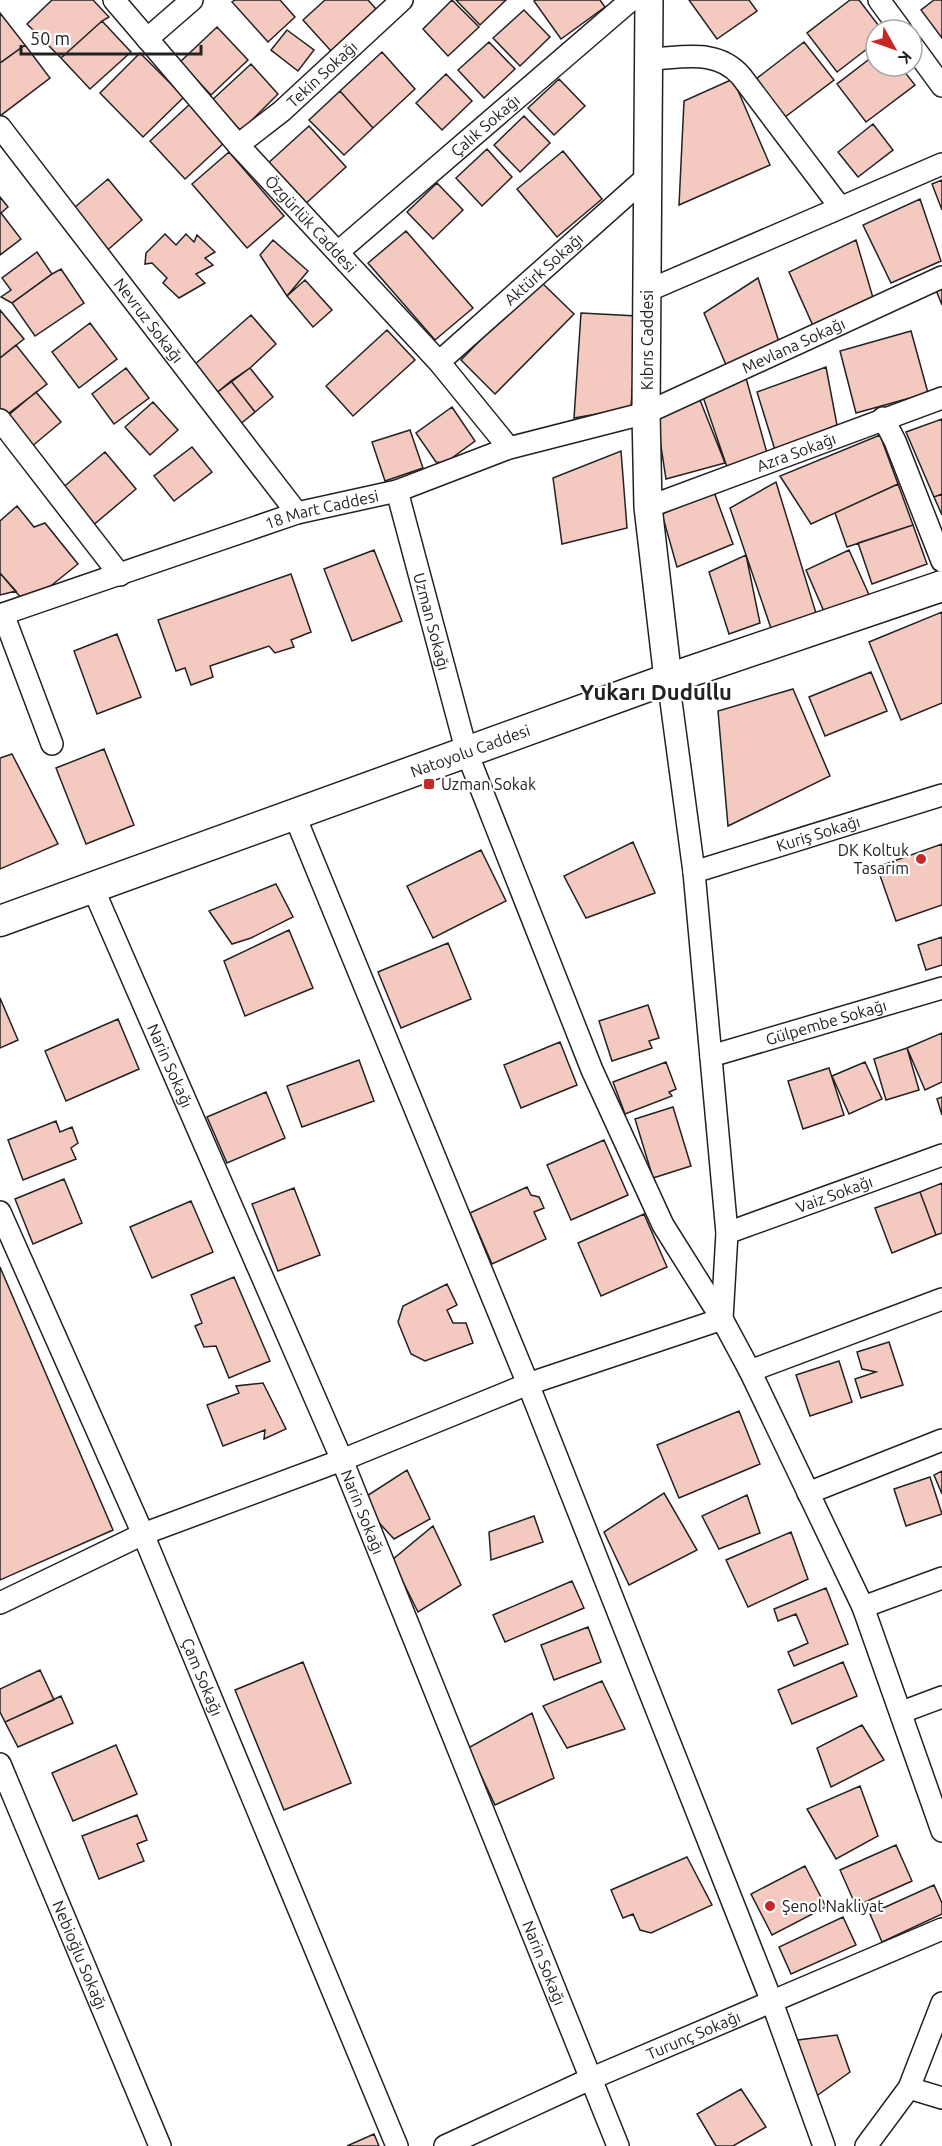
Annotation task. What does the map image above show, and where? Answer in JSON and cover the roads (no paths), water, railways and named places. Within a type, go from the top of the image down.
[{"type":"main road","name":"Natoyolu Caddesi","points":[[0,921],[668,680],[942,586]]},
{"type":"street","name":"Özgürlük Caddesi","points":[[114,0],[238,145],[439,362],[509,448]]},
{"type":"street","points":[[147,39],[192,0]]},
{"type":"street","name":"Tekin Sokağı","points":[[238,145],[282,111],[402,0]]},
{"type":"street","name":"Çalık Sokağı","points":[[338,252],[631,0]]},
{"type":"street","name":"Kıbrıs Caddesi","points":[[649,0],[646,413],[648,507],[668,680]]},
{"type":"street","points":[[879,0],[892,18]]},
{"type":"street","points":[[649,59],[710,57],[728,63],[741,76],[840,207]]},
{"type":"street","points":[[924,61],[942,86]]},
{"type":"street","name":"Nevruz Sokağı","points":[[0,127],[297,513]]},
{"type":"street","points":[[647,291],[942,164]]},
{"type":"street","name":"Aktürk Sokağı","points":[[439,362],[648,176]]},
{"type":"street","name":"Mevlana Sokağı","points":[[646,413],[942,277]]},
{"type":"street","name":"Azra Sokağı","points":[[648,507],[942,398]]},
{"type":"street","name":"18 Mart Caddesi","points":[[1,614],[297,513],[397,491],[509,448],[646,413]]},
{"type":"street","points":[[883,418],[895,441],[942,561]]},
{"type":"street","points":[[0,420],[120,575]]},
{"type":"street","name":"Uzman Sokağı","points":[[397,491],[466,753],[592,1070],[663,1225],[722,1319],[750,1371],[863,1607],[902,1712],[942,1831]]},
{"type":"street","points":[[1,614],[52,744]]},
{"type":"street","points":[[0,1603],[144,1534],[342,1460],[528,1384],[722,1319],[727,1233],[694,872],[668,680]]},
{"type":"street","name":"Kuriş Sokağı","points":[[694,872],[942,795]]},
{"type":"street","points":[[294,814],[528,1384],[772,2002],[825,2146]]},
{"type":"street","name":"Narin Sokağı","points":[[92,886],[342,1460],[618,2146]]},
{"type":"street","name":"Gülpembe Sokağı","points":[[711,1056],[942,988]]},
{"type":"street","name":"Vaiz Sokağı","points":[[727,1233],[942,1155]]},
{"type":"street","name":"Çam Sokağı","points":[[0,1212],[144,1534],[397,2146]]},
{"type":"street","points":[[750,1371],[942,1299]]},
{"type":"street","points":[[808,1493],[942,1440]]},
{"type":"street","points":[[863,1607],[942,1578]]},
{"type":"street","points":[[902,1712],[942,1697]]},
{"type":"street","name":"Nebioğlu Sokağı","points":[[0,1764],[160,2146]]},
{"type":"street","name":"Turunç Sokağı","points":[[445,2146],[590,2079],[942,1929]]},
{"type":"street","points":[[866,2146],[909,2088],[942,2003]]},
{"type":"street","points":[[909,2088],[942,2098]]},
{"type":"place","name":"Uzman Sokak","points":[[429,784]]},
{"type":"place","name":"DK Koltuk Tasarim","points":[[921,859]]},
{"type":"place","name":"Şenol Nakliyat","points":[[770,1906]]},
{"type":"district","name":"Yukarı Dudullu","points":[[656,692]]}]
